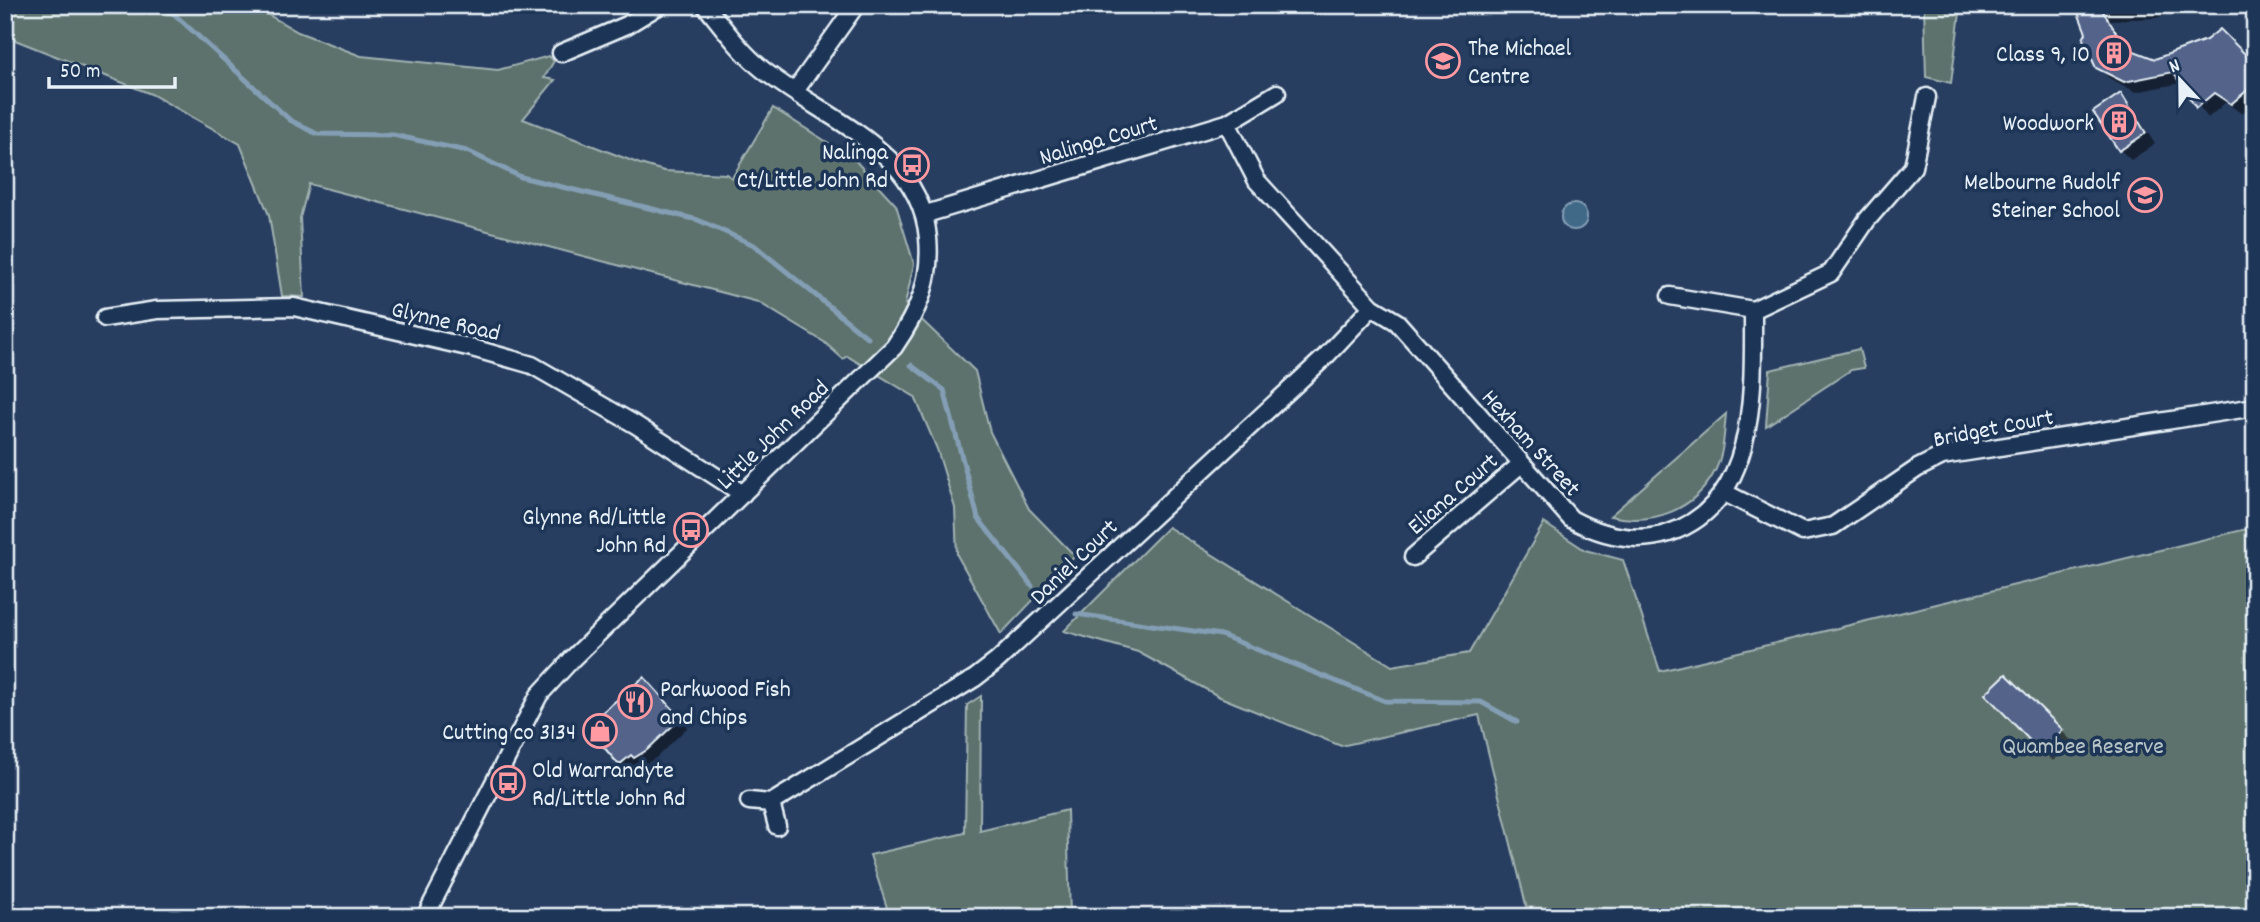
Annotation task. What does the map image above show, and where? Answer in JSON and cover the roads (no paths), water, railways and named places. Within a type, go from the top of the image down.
[{"type":"street","points":[[561,53],[627,25],[660,5]]},
{"type":"street","name":"Little John Road","points":[[425,917],[539,695],[573,658],[894,347],[913,320],[925,292],[929,252],[926,214],[906,177],[880,151],[762,69],[705,5]]},
{"type":"street","points":[[795,91],[856,5]]},
{"type":"street","name":"Nalinga Court","points":[[926,214],[1227,123],[1277,93]]},
{"type":"street","points":[[1670,296],[1753,310],[1831,273],[1867,220],[1913,167],[1927,97]]},
{"type":"street","name":"Hexham Street","points":[[1227,123],[1256,181],[1372,307],[1396,322],[1571,519],[1590,530],[1618,537],[1656,537],[1701,519],[1725,494],[1741,456],[1753,374],[1753,310]]},
{"type":"street","name":"Glynne Road","points":[[105,318],[198,308],[294,307],[532,365],[636,425],[743,494]]},
{"type":"street","name":"Daniel Court","points":[[771,803],[964,685],[997,661],[1325,357],[1372,307]]},
{"type":"street","name":"Bridget Court","points":[[1725,494],[1803,532],[1819,530],[1833,526],[1942,456],[2255,407]]},
{"type":"street","name":"Eliana Court","points":[[1413,557],[1521,464]]},
{"type":"street","points":[[749,800],[771,803],[776,826]]},
{"type":"water","points":[[1574,204],[1583,208],[1587,217],[1583,226],[1574,230],[1565,226],[1561,217],[1565,208]]},
{"type":"waterway","points":[[152,5],[174,14],[290,120],[317,134],[393,135],[467,151],[521,177],[698,220],[754,245],[868,338]]},
{"type":"waterway","points":[[911,365],[944,390],[978,518],[1032,586]]},
{"type":"waterway","points":[[1076,614],[1221,635],[1385,701],[1481,702],[1517,722]]},
{"type":"place","name":"Class 9, 10","points":[[2114,53]]},
{"type":"place","name":"The Michael Centre","points":[[1443,61]]},
{"type":"place","name":"Woodwork","points":[[2119,122]]},
{"type":"place","name":"Nalinga Ct/Little John Rd","points":[[912,165]]},
{"type":"place","name":"Melbourne Rudolf Steiner School","points":[[2145,195]]},
{"type":"place","name":"Glynne Rd/Little John Rd","points":[[691,530]]},
{"type":"place","name":"Parkwood Fish and Chips","points":[[635,702]]},
{"type":"place","name":"Cutting co 3134","points":[[600,731]]},
{"type":"place","name":"Old Warrandyte Rd/Little John Rd","points":[[508,783]]},
{"type":"park label","name":"Quambee Reserve","points":[[2083,745]]}]
